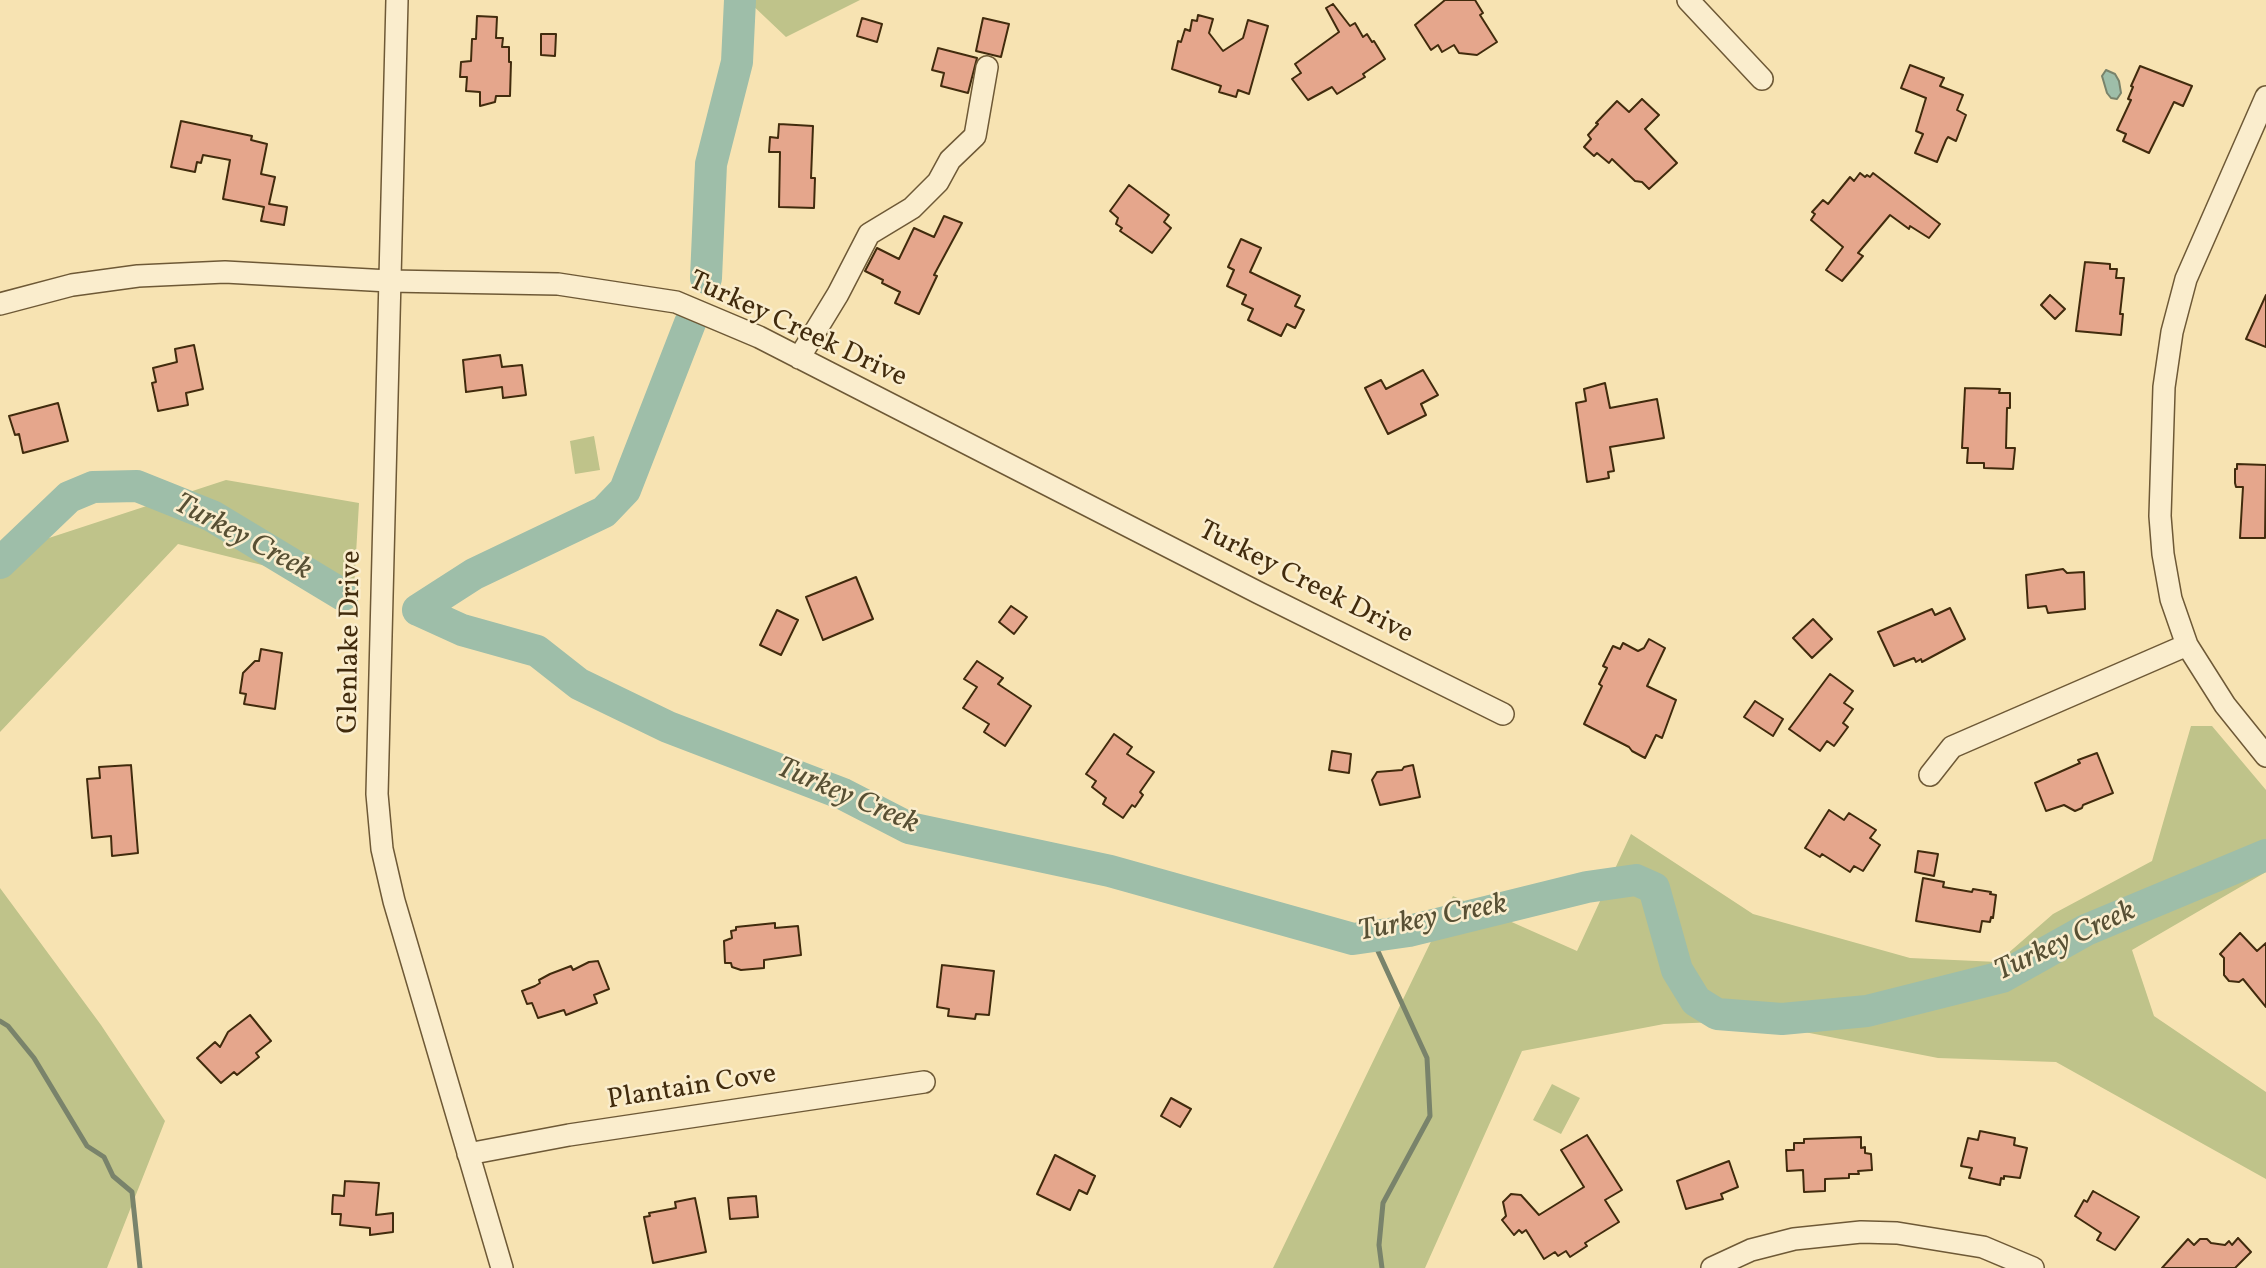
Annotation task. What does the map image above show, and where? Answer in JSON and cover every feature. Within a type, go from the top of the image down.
[{"type":"street","name":"Glenlake Drive","points":[[397,0],[377,794],[382,849],[394,901],[502,1268]]},
{"type":"street","points":[[1688,0],[1762,79]]},
{"type":"street","points":[[799,358],[838,294],[869,234],[912,208],[938,182],[950,160],[975,136],[987,67]]},
{"type":"street","points":[[2266,97],[2186,279],[2172,332],[2164,387],[2160,516],[2171,599],[2187,645],[2225,705],[2266,756]]},
{"type":"street","name":"Turkey Creek Drive","points":[[0,304],[72,285],[138,276],[225,272],[389,281],[558,284],[676,302],[749,332],[1247,587],[1503,714]]},
{"type":"street","points":[[1930,775],[1952,747],[2187,645]]},
{"type":"street","name":"Plantain Cove","points":[[468,1154],[569,1135],[924,1082]]},
{"type":"street","points":[[1712,1268],[1751,1251],[1794,1238],[1861,1232],[1922,1236],[1983,1247],[2033,1268]]},
{"type":"green space","points":[[747,0],[860,0],[786,37]]},
{"type":"green space","points":[[594,436],[600,470],[575,474],[570,441]]},
{"type":"green space","points":[[226,480],[359,503],[354,588],[178,544],[0,732],[0,554]]},
{"type":"green space","points":[[2191,726],[2212,726],[2266,790],[2266,872],[2132,950],[2154,1016],[2266,1092],[2266,1179],[2056,1062],[1938,1058],[1748,1021],[1664,1024],[1522,1051],[1425,1268],[1273,1268],[1453,896],[1577,951],[1631,834],[1753,914],[1910,958],[1998,962],[2053,914],[2152,861]]},
{"type":"green space","points":[[0,888],[101,1025],[165,1121],[107,1268],[0,1268]]},
{"type":"green space","points":[[1552,1084],[1580,1098],[1561,1134],[1533,1120]]},
{"type":"shaded area","points":[[2106,70],[2115,74],[2119,81],[2121,93],[2117,99],[2111,98],[2107,93],[2102,76]]},
{"type":"building","points":[[1445,0],[1475,0],[1483,13],[1480,15],[1497,42],[1477,55],[1459,53],[1454,45],[1442,52],[1438,45],[1431,50],[1415,25]]},
{"type":"building","points":[[1333,4],[1350,26],[1355,23],[1363,37],[1367,34],[1372,42],[1374,41],[1385,59],[1363,74],[1365,77],[1337,94],[1332,87],[1308,100],[1292,79],[1301,73],[1295,64],[1339,32],[1326,8]]},
{"type":"building","points":[[1198,15],[1213,19],[1209,33],[1223,51],[1243,38],[1248,20],[1268,26],[1249,94],[1238,90],[1236,97],[1219,92],[1221,86],[1172,69],[1178,41],[1181,42],[1185,29],[1190,31],[1192,20],[1197,21]]},
{"type":"building","points":[[477,16],[497,17],[496,38],[503,38],[502,47],[509,47],[511,62],[510,96],[496,96],[495,102],[480,106],[480,92],[466,91],[467,77],[460,77],[461,62],[471,61]]},
{"type":"building","points":[[862,18],[882,24],[877,42],[857,36]]},
{"type":"building","points":[[983,18],[1009,24],[1001,57],[976,51]]},
{"type":"building","points":[[541,34],[556,34],[555,56],[541,55]]},
{"type":"building","points":[[938,48],[977,58],[968,93],[941,86],[944,73],[932,70]]},
{"type":"building","points":[[1910,65],[1944,78],[1940,86],[1963,95],[1957,110],[1966,115],[1956,141],[1948,137],[1937,162],[1915,153],[1923,134],[1916,131],[1926,98],[1901,88]]},
{"type":"building","points":[[2140,66],[2192,86],[2183,106],[2174,102],[2149,153],[2123,141],[2126,134],[2117,130],[2131,100],[2128,99],[2133,87],[2131,86]]},
{"type":"building","points":[[1642,99],[1659,115],[1645,129],[1677,163],[1649,189],[1642,182],[1635,181],[1612,159],[1609,163],[1597,153],[1594,156],[1584,147],[1591,139],[1588,135],[1598,124],[1596,123],[1617,101],[1629,112]]},
{"type":"building","points":[[181,121],[252,136],[251,140],[267,144],[261,174],[275,177],[269,204],[287,207],[284,225],[261,221],[264,207],[223,199],[230,160],[203,155],[201,163],[197,162],[195,172],[171,167]]},
{"type":"building","points":[[779,124],[813,126],[811,178],[815,178],[814,208],[779,207],[780,152],[769,152],[770,137],[778,138]]},
{"type":"building","points":[[1860,173],[1870,177],[1873,173],[1940,224],[1929,238],[1910,226],[1909,229],[1890,215],[1858,253],[1863,256],[1842,281],[1826,270],[1843,247],[1811,220],[1815,214],[1812,212],[1823,200],[1828,204],[1850,177],[1854,181]]},
{"type":"building","points":[[1129,185],[1169,215],[1164,222],[1171,228],[1152,253],[1120,231],[1122,228],[1116,224],[1118,218],[1110,211]]},
{"type":"building","points":[[944,216],[962,223],[934,275],[937,276],[919,314],[895,303],[900,292],[865,271],[877,248],[899,259],[914,228],[934,237]]},
{"type":"building","points":[[1241,239],[1261,248],[1250,272],[1300,296],[1295,306],[1304,310],[1295,328],[1287,324],[1281,336],[1248,320],[1253,309],[1242,304],[1246,295],[1227,286],[1234,270],[1228,267]]},
{"type":"building","points":[[2085,262],[2110,264],[2110,269],[2117,269],[2116,278],[2124,278],[2120,314],[2123,314],[2121,335],[2076,331]]},
{"type":"building","points":[[2050,295],[2065,309],[2055,319],[2041,305]]},
{"type":"building","points":[[2266,295],[2266,347],[2246,339]]},
{"type":"building","points":[[194,345],[203,389],[186,393],[188,405],[158,411],[152,383],[156,382],[153,368],[177,362],[175,349]]},
{"type":"building","points":[[500,355],[502,367],[522,365],[526,395],[503,398],[502,387],[466,392],[463,360]]},
{"type":"building","points":[[1423,370],[1438,395],[1421,404],[1426,415],[1388,434],[1365,388],[1381,380],[1386,389]]},
{"type":"building","points":[[1605,383],[1610,408],[1657,399],[1664,438],[1610,447],[1614,471],[1608,472],[1609,478],[1587,482],[1576,403],[1586,401],[1584,389]]},
{"type":"building","points":[[1965,388],[2000,389],[1999,393],[2010,393],[2006,448],[2015,448],[2013,469],[1984,468],[1984,463],[1967,463],[1968,448],[1962,448]]},
{"type":"building","points":[[58,403],[68,441],[23,453],[19,434],[15,435],[9,416]]},
{"type":"building","points":[[2237,464],[2266,465],[2265,538],[2240,538],[2243,487],[2236,487]]},
{"type":"building","points":[[2063,569],[2067,573],[2084,572],[2085,609],[2048,613],[2046,606],[2028,608],[2026,575]]},
{"type":"building","points":[[856,577],[873,619],[823,640],[806,597]]},
{"type":"building","points":[[1011,606],[1027,617],[1014,634],[999,622]]},
{"type":"building","points":[[1950,608],[1965,639],[1922,662],[1921,659],[1916,662],[1914,658],[1894,666],[1878,632],[1932,609],[1935,615]]},
{"type":"building","points":[[777,610],[798,620],[781,655],[760,645]]},
{"type":"building","points":[[1813,619],[1832,639],[1812,658],[1793,638]]},
{"type":"building","points":[[1649,639],[1665,648],[1647,686],[1676,700],[1662,738],[1656,735],[1645,758],[1584,724],[1602,686],[1599,684],[1607,668],[1603,666],[1613,646],[1620,649],[1623,643],[1638,651],[1644,648]]},
{"type":"building","points":[[261,649],[282,653],[275,709],[244,704],[246,694],[240,693],[243,673],[255,661],[259,661]]},
{"type":"building","points":[[977,661],[1003,678],[998,684],[1031,706],[1005,746],[984,732],[989,724],[963,708],[977,687],[964,679]]},
{"type":"building","points":[[1830,674],[1853,691],[1844,703],[1853,709],[1843,723],[1848,727],[1834,746],[1827,741],[1820,751],[1789,729]]},
{"type":"building","points":[[1755,701],[1783,719],[1773,736],[1744,717]]},
{"type":"building","points":[[1114,734],[1132,747],[1127,754],[1154,772],[1140,792],[1143,795],[1135,807],[1132,805],[1123,818],[1103,804],[1106,798],[1092,787],[1096,781],[1086,774]]},
{"type":"building","points":[[1332,751],[1351,754],[1349,773],[1329,770]]},
{"type":"building","points":[[2097,753],[2113,793],[2075,811],[2064,805],[2046,811],[2035,783]]},
{"type":"building","points":[[131,765],[138,853],[112,856],[111,836],[92,838],[87,779],[100,778],[99,767]]},
{"type":"building","points":[[1413,765],[1420,797],[1380,805],[1372,780],[1377,772],[1402,770]]},
{"type":"building","points":[[1829,810],[1844,820],[1849,813],[1876,830],[1870,838],[1880,845],[1863,871],[1854,866],[1850,872],[1822,854],[1820,857],[1805,848]]},
{"type":"building","points":[[1918,851],[1938,854],[1934,876],[1915,872]]},
{"type":"building","points":[[1923,878],[1944,882],[1943,887],[1991,892],[1990,894],[1996,895],[1993,918],[1991,917],[1990,922],[1982,921],[1980,932],[1916,921]]},
{"type":"building","points":[[775,923],[775,928],[798,926],[801,955],[764,960],[764,968],[741,970],[732,967],[731,963],[725,963],[724,941],[732,938],[731,931],[736,930],[736,927]]},
{"type":"building","points":[[2240,933],[2257,951],[2266,943],[2266,1007],[2243,979],[2239,982],[2229,981],[2224,975],[2224,958],[2220,954]]},
{"type":"building","points":[[598,961],[609,989],[594,995],[597,1003],[566,1015],[564,1010],[538,1018],[532,1003],[527,1004],[522,991],[540,983],[539,980],[571,966],[573,970],[589,962]]},
{"type":"building","points":[[942,965],[994,971],[989,1015],[976,1014],[975,1019],[948,1016],[949,1009],[937,1007]]},
{"type":"building","points":[[250,1015],[271,1041],[256,1053],[259,1057],[237,1075],[234,1072],[221,1083],[197,1058],[215,1042],[220,1047],[228,1032]]},
{"type":"building","points":[[1171,1098],[1191,1109],[1180,1127],[1161,1116]]},
{"type":"building","points":[[1980,1131],[2015,1138],[2014,1145],[2027,1148],[2020,1178],[2004,1176],[2000,1185],[1969,1178],[1972,1168],[1961,1166],[1968,1138],[1978,1140]]},
{"type":"building","points":[[1587,1135],[1622,1190],[1605,1200],[1619,1222],[1585,1243],[1587,1246],[1570,1257],[1566,1251],[1558,1256],[1555,1252],[1544,1259],[1526,1230],[1522,1233],[1519,1230],[1514,1235],[1502,1220],[1506,1216],[1503,1202],[1511,1194],[1521,1195],[1539,1215],[1584,1187],[1561,1150]]},
{"type":"building","points":[[1861,1137],[1861,1148],[1865,1147],[1865,1153],[1871,1154],[1872,1170],[1849,1174],[1849,1178],[1825,1179],[1825,1191],[1804,1192],[1803,1170],[1787,1171],[1786,1150],[1794,1150],[1794,1143],[1804,1143],[1804,1139]]},
{"type":"building","points":[[1055,1155],[1095,1176],[1087,1194],[1079,1190],[1070,1210],[1037,1194]]},
{"type":"building","points":[[1729,1161],[1738,1187],[1721,1194],[1723,1199],[1686,1209],[1677,1181]]},
{"type":"building","points":[[345,1181],[379,1183],[376,1215],[393,1213],[393,1232],[370,1235],[370,1228],[340,1225],[341,1214],[332,1214],[333,1195],[344,1196]]},
{"type":"building","points":[[2093,1191],[2139,1217],[2115,1250],[2097,1240],[2101,1233],[2075,1216]]},
{"type":"building","points":[[756,1196],[758,1217],[730,1219],[728,1198]]},
{"type":"building","points":[[695,1198],[706,1252],[653,1263],[644,1217],[650,1216],[649,1213],[676,1208],[675,1202]]},
{"type":"building","points":[[2238,1238],[2251,1252],[2235,1268],[2162,1268],[2188,1239],[2194,1245],[2200,1239],[2207,1239],[2211,1243],[2225,1245],[2229,1241],[2232,1245]]},
{"type":"waterway","points":[[706,278],[711,164],[737,62],[740,0]]},
{"type":"waterway","points":[[418,610],[474,574],[604,512],[625,490],[690,323]]},
{"type":"waterway","name":"Turkey Creek","points":[[0,563],[69,497],[93,487],[137,486],[212,516],[343,595]]},
{"type":"waterway","name":"Turkey Creek","points":[[418,610],[462,630],[537,651],[579,684],[668,727],[843,794],[909,828],[1110,871],[1353,939],[1409,931],[1587,887],[1636,880],[1654,888],[1677,970],[1696,1001],[1717,1014],[1782,1019],[1867,1011],[2002,977],[2086,930],[2266,855]]},
{"type":"waterway","points":[[1371,936],[1427,1058],[1430,1116],[1383,1203],[1379,1245],[1382,1268]]},
{"type":"waterway","points":[[0,1021],[8,1026],[34,1058],[87,1146],[104,1157],[113,1176],[132,1192],[140,1268]]}]
